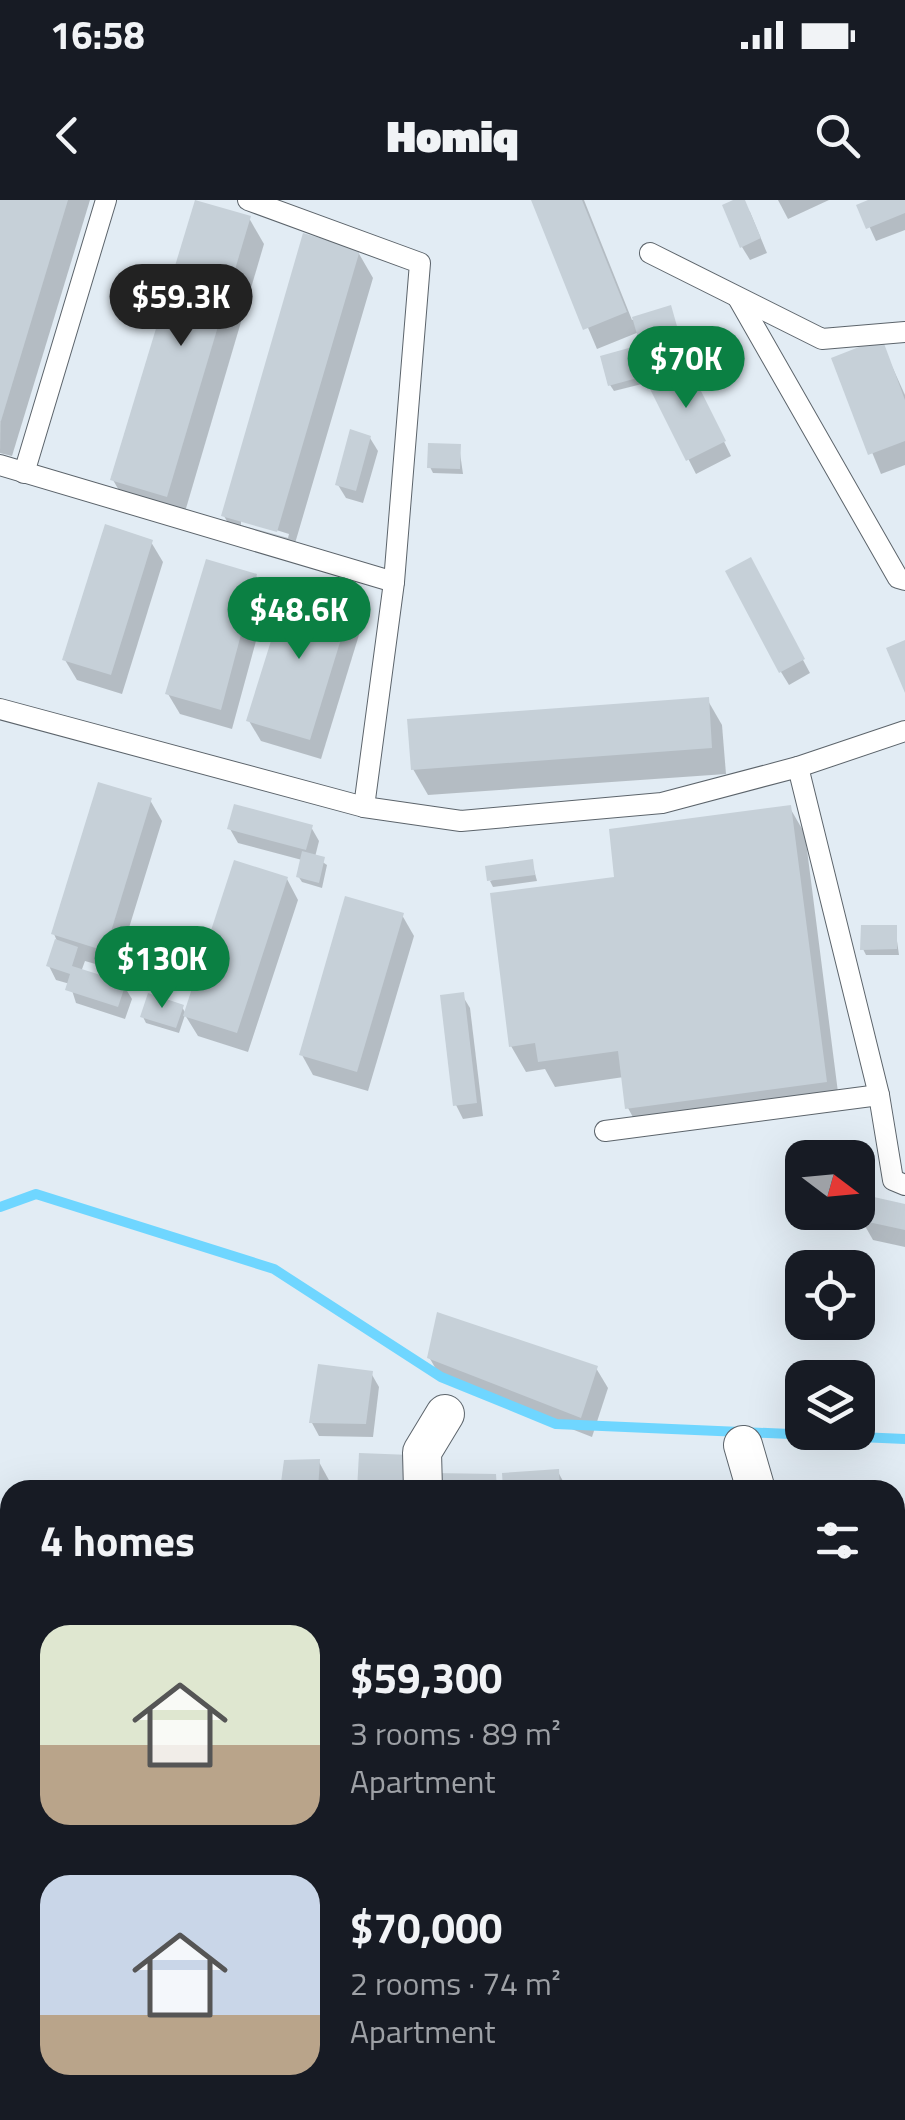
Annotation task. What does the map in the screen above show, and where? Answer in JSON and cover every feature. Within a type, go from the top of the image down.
[{"type":"street","points":[[423,1480],[422,1452],[445,1414]]},
{"type":"street","points":[[743,1444],[753,1480]]},
{"type":"lane","points":[[24,473],[106,200]]},
{"type":"lane","points":[[248,200],[420,263],[394,582],[364,807]]},
{"type":"lane","points":[[650,253],[822,339],[905,332]]},
{"type":"lane","points":[[738,298],[898,578],[905,580]]},
{"type":"lane","points":[[0,464],[394,582]]},
{"type":"lane","points":[[0,709],[364,807],[461,821],[644,805],[798,768],[905,731]]},
{"type":"lane","points":[[798,768],[879,1095],[893,1180],[905,1185]]},
{"type":"lane","points":[[605,1131],[879,1095]]},
{"type":"building","points":[[0,200],[68,200],[1,421],[0,421]]},
{"type":"building","points":[[195,200],[251,216],[167,497],[110,480]]},
{"type":"building","points":[[531,200],[582,200],[627,312],[583,330]]},
{"type":"building","points":[[745,200],[761,238],[740,248],[722,205]]},
{"type":"building","points":[[868,200],[905,200],[905,213],[866,229],[856,205]]},
{"type":"building","points":[[303,233],[360,250],[277,532],[221,516]]},
{"type":"building","points":[[671,305],[686,358],[647,369],[632,317]]},
{"type":"building","points":[[882,338],[905,400],[905,441],[868,455],[831,358]]},
{"type":"building","points":[[636,346],[645,376],[608,386],[600,356]]},
{"type":"building","points":[[686,361],[726,441],[686,461],[646,381]]},
{"type":"building","points":[[350,429],[371,436],[356,491],[335,485]]},
{"type":"building","points":[[428,443],[461,444],[460,469],[427,468]]},
{"type":"building","points":[[105,524],[153,540],[111,675],[62,660]]},
{"type":"building","points":[[751,557],[805,659],[779,673],[725,571]]},
{"type":"building","points":[[206,559],[257,574],[221,710],[165,694]]},
{"type":"building","points":[[289,583],[352,603],[310,740],[246,721]]},
{"type":"building","points":[[905,640],[905,693],[886,648]]},
{"type":"building","points":[[709,697],[712,748],[411,770],[407,719]]},
{"type":"building","points":[[98,782],[152,798],[105,951],[51,934]]},
{"type":"building","points":[[234,804],[313,825],[306,850],[227,829]]},
{"type":"building","points":[[791,805],[827,1082],[625,1109],[618,1051],[538,1062],[535,1043],[509,1047],[490,893],[614,877],[609,829]]},
{"type":"building","points":[[302,851],[325,857],[319,883],[296,877]]},
{"type":"building","points":[[533,859],[535,875],[487,881],[485,866]]},
{"type":"building","points":[[234,860],[288,877],[237,1033],[183,1016]]},
{"type":"building","points":[[345,896],[404,913],[357,1072],[299,1055]]},
{"type":"building","points":[[861,925],[897,925],[897,949],[860,950]]},
{"type":"building","points":[[55,939],[78,947],[72,966],[126,983],[118,1007],[65,990],[70,974],[46,966]]},
{"type":"building","points":[[464,992],[477,1103],[453,1106],[440,995]]},
{"type":"building","points":[[148,993],[184,1005],[176,1028],[140,1017]]},
{"type":"building","points":[[875,1197],[905,1204],[905,1230],[875,1223]]},
{"type":"building","points":[[437,1312],[598,1366],[581,1418],[427,1358]]},
{"type":"building","points":[[318,1364],[373,1371],[366,1424],[309,1423]]},
{"type":"building","points":[[359,1453],[411,1455],[409,1480],[358,1480]]},
{"type":"building","points":[[320,1459],[319,1480],[281,1480],[284,1460]]},
{"type":"building","points":[[559,1469],[560,1480],[502,1480],[502,1473]]},
{"type":"building","points":[[433,1473],[496,1474],[496,1480],[433,1480]]},
{"type":"waterway","points":[[0,1207],[36,1194],[274,1269],[441,1377],[556,1424],[905,1439]]}]
